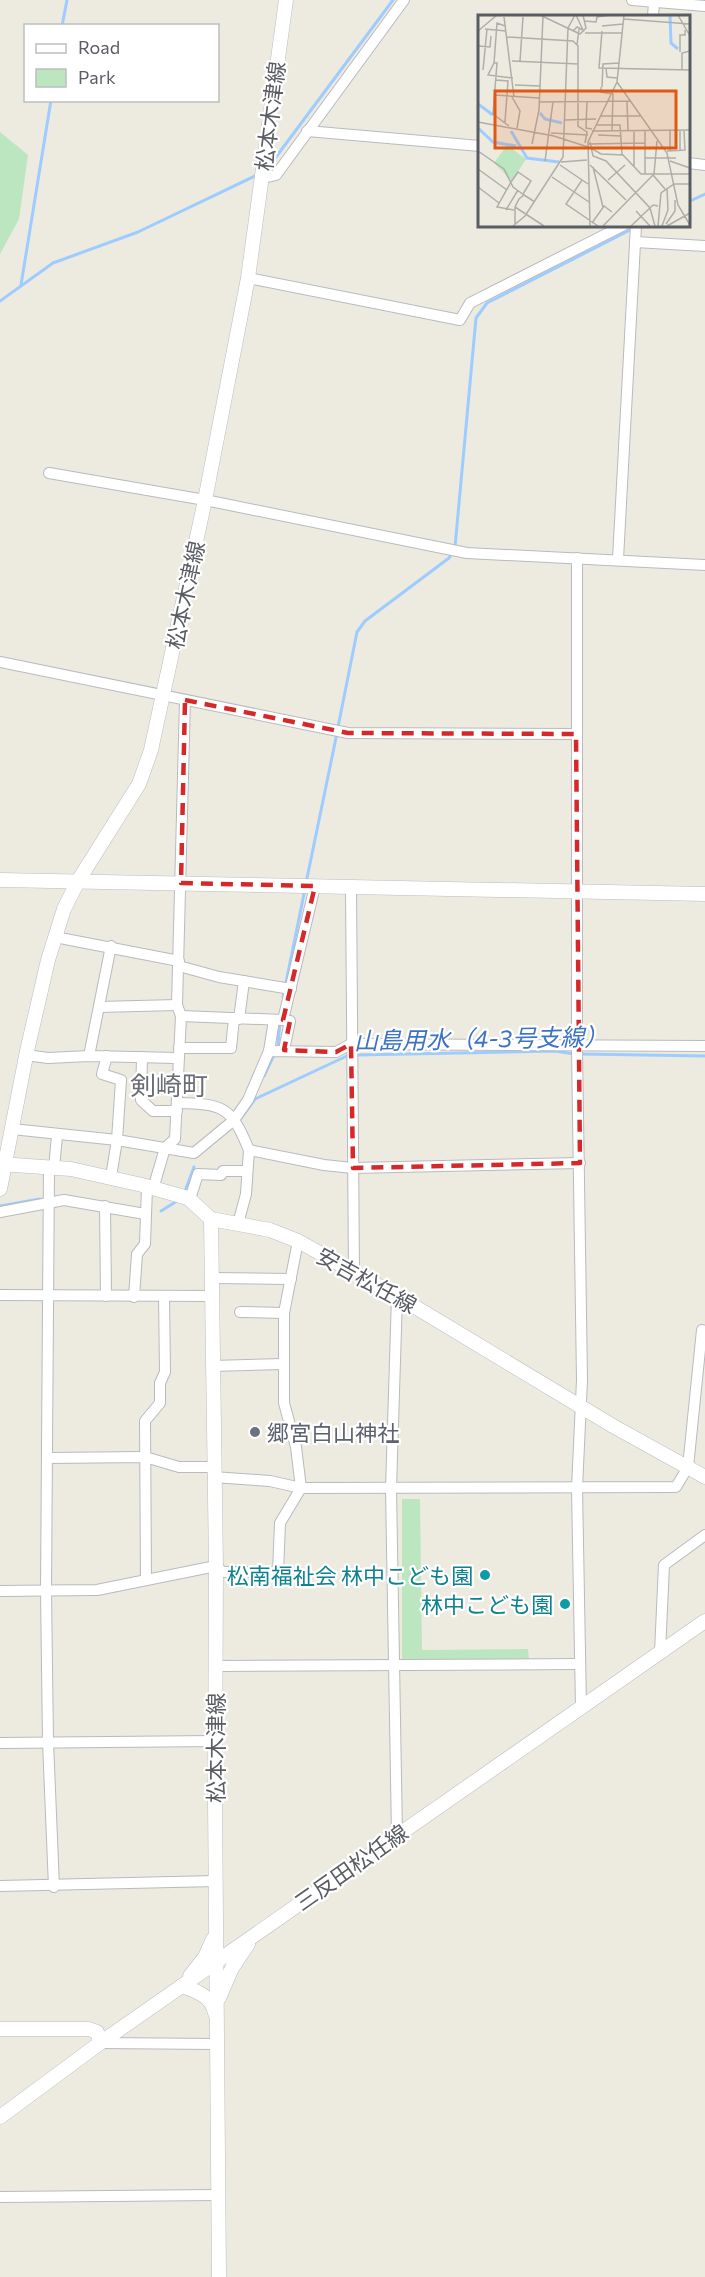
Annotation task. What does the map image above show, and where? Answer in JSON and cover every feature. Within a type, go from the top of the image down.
[{"type":"main road","name":"松本木津線","points":[[0,1189],[2,1164],[55,937],[78,880],[139,784],[151,750],[205,500],[248,278],[286,0]]},
{"type":"main road","points":[[0,880],[705,894]]},
{"type":"main road","points":[[2,1164],[51,1167],[111,1177],[184,1198],[211,1219]]},
{"type":"main road","name":"松本木津線","points":[[211,1219],[216,1566],[216,2044],[219,2277]]},
{"type":"main road","name":"安吉松任線","points":[[211,1219],[270,1230],[298,1241],[397,1296],[580,1406],[705,1477]]},
{"type":"main road","name":"三反田松任線","points":[[0,2116],[181,1986],[705,1621]]},
{"type":"main road","points":[[216,1923],[222,1936],[231,1944],[252,1937]]},
{"type":"main road","points":[[216,1923],[205,1956],[181,1986],[194,1989],[207,1998],[216,2014]]},
{"type":"main road","points":[[216,2014],[232,1968],[252,1937]]},
{"type":"main road","points":[[0,2029],[89,2028],[97,2032],[100,2043]]},
{"type":"street","points":[[262,178],[276,174],[404,0]]},
{"type":"street","points":[[632,0],[705,6]]},
{"type":"street","points":[[653,15],[654,2]]},
{"type":"street","points":[[307,131],[478,146]]},
{"type":"street","points":[[690,163],[705,165]]},
{"type":"street","points":[[248,278],[460,320],[470,303],[622,226]]},
{"type":"street","points":[[618,560],[635,233],[705,246]]},
{"type":"street","points":[[50,473],[205,500],[456,551],[705,565]]},
{"type":"street","points":[[577,558],[577,1051],[580,1163],[580,1406],[577,1488],[578,1664],[581,1708]]},
{"type":"street","points":[[0,662],[337,731],[576,734]]},
{"type":"street","points":[[134,1297],[137,1254],[145,1244],[145,1214],[150,1188],[165,1148],[175,1139],[181,1016],[177,1005],[185,700]]},
{"type":"street","points":[[12,1129],[57,1136],[117,1140],[194,1153],[234,1120],[248,1100],[269,1051],[280,1020],[308,886]]},
{"type":"street","points":[[351,886],[354,1272]]},
{"type":"street","points":[[55,937],[111,946],[244,981],[286,988]]},
{"type":"street","points":[[89,1056],[111,946]]},
{"type":"street","points":[[26,1055],[48,1058],[142,1057],[231,1048],[244,981]]},
{"type":"street","points":[[99,1007],[177,1005]]},
{"type":"street","points":[[181,1016],[290,1021],[284,1050]]},
{"type":"street","points":[[269,1051],[577,1051],[705,1046]]},
{"type":"street","points":[[107,1056],[102,1074],[121,1080],[117,1140],[111,1177]]},
{"type":"street","points":[[141,1100],[142,1057]]},
{"type":"street","points":[[121,1101],[141,1100],[153,1111],[211,1104],[228,1112],[249,1150],[246,1194],[238,1224]]},
{"type":"street","points":[[54,1887],[48,1742],[46,1590],[48,1198],[57,1136]]},
{"type":"street","points":[[249,1150],[324,1166],[353,1168],[580,1163]]},
{"type":"street","points":[[184,1198],[198,1174],[221,1175],[223,1171],[247,1171]]},
{"type":"street","points":[[0,1212],[48,1198],[145,1214]]},
{"type":"street","points":[[105,1206],[106,1296]]},
{"type":"street","points":[[0,1591],[96,1590],[216,1566],[223,1572],[278,1572],[280,1524],[301,1488],[296,1447],[284,1403],[284,1313],[298,1241]]},
{"type":"street","points":[[211,1278],[291,1279]]},
{"type":"street","points":[[0,1295],[212,1296]]},
{"type":"street","points":[[397,1296],[391,1489],[392,1665],[397,1835]]},
{"type":"street","points":[[146,1580],[145,1421],[160,1403],[160,1383],[165,1372],[164,1297]]},
{"type":"street","points":[[240,1312],[284,1313]]},
{"type":"street","points":[[47,1458],[145,1457],[179,1467],[301,1488],[676,1487],[688,1467],[702,1330],[705,1331]]},
{"type":"street","points":[[212,1366],[284,1364]]},
{"type":"street","points":[[660,1652],[664,1565],[705,1535]]},
{"type":"street","points":[[216,1666],[578,1664]]},
{"type":"street","points":[[0,1743],[216,1741]]},
{"type":"street","points":[[0,1886],[54,1887],[216,1881]]},
{"type":"street","points":[[100,2043],[216,2044]]},
{"type":"street","points":[[0,2196],[218,2195]]},
{"type":"highlighted area","points":[[185,700],[348,733],[576,734],[580,1163],[353,1168],[351,1044],[336,1052],[284,1050],[290,1021],[283,1020],[315,886],[181,883]]},
{"type":"green space","points":[[0,132],[28,155],[19,219],[0,254]]},
{"type":"green space","points":[[402,1499],[420,1499],[422,1650],[528,1649],[529,1661],[402,1662]]},
{"type":"waterway","points":[[62,24],[67,0]]},
{"type":"waterway","points":[[270,165],[393,0]]},
{"type":"waterway","points":[[21,285],[51,102]]},
{"type":"waterway","points":[[0,301],[53,263],[138,232],[257,175]]},
{"type":"waterway","points":[[690,201],[705,194]]},
{"type":"waterway","points":[[455,547],[476,318],[487,303],[634,228]]},
{"type":"waterway","points":[[338,727],[357,632],[365,621],[449,558],[452,553]]},
{"type":"waterway","points":[[306,883],[337,733]]},
{"type":"waterway","points":[[283,997],[305,889]]},
{"type":"waterway","points":[[278,1044],[280,1022]]},
{"type":"waterway","name":"山島用水（4-3号支線）","points":[[356,1055],[555,1051],[574,1054]]},
{"type":"waterway","name":"山島用水（4-3号支線）","points":[[581,1054],[705,1056]]},
{"type":"waterway","points":[[264,1076],[274,1055]]},
{"type":"waterway","name":"山島用水（4-3号支線）","points":[[241,1118],[255,1099],[349,1055]]},
{"type":"waterway","points":[[184,1194],[194,1167]]},
{"type":"waterway","points":[[0,1206],[40,1199]]},
{"type":"waterway","points":[[161,1211],[177,1201]]},
{"type":"place","name":"郷宮白山神社","points":[[255,1432]]},
{"type":"place","name":"松南福祉会 林中こども園","points":[[485,1575]]},
{"type":"place","name":"林中こども園","points":[[565,1604]]},
{"type":"district","name":"剣崎町","points":[[169,1084]]}]
